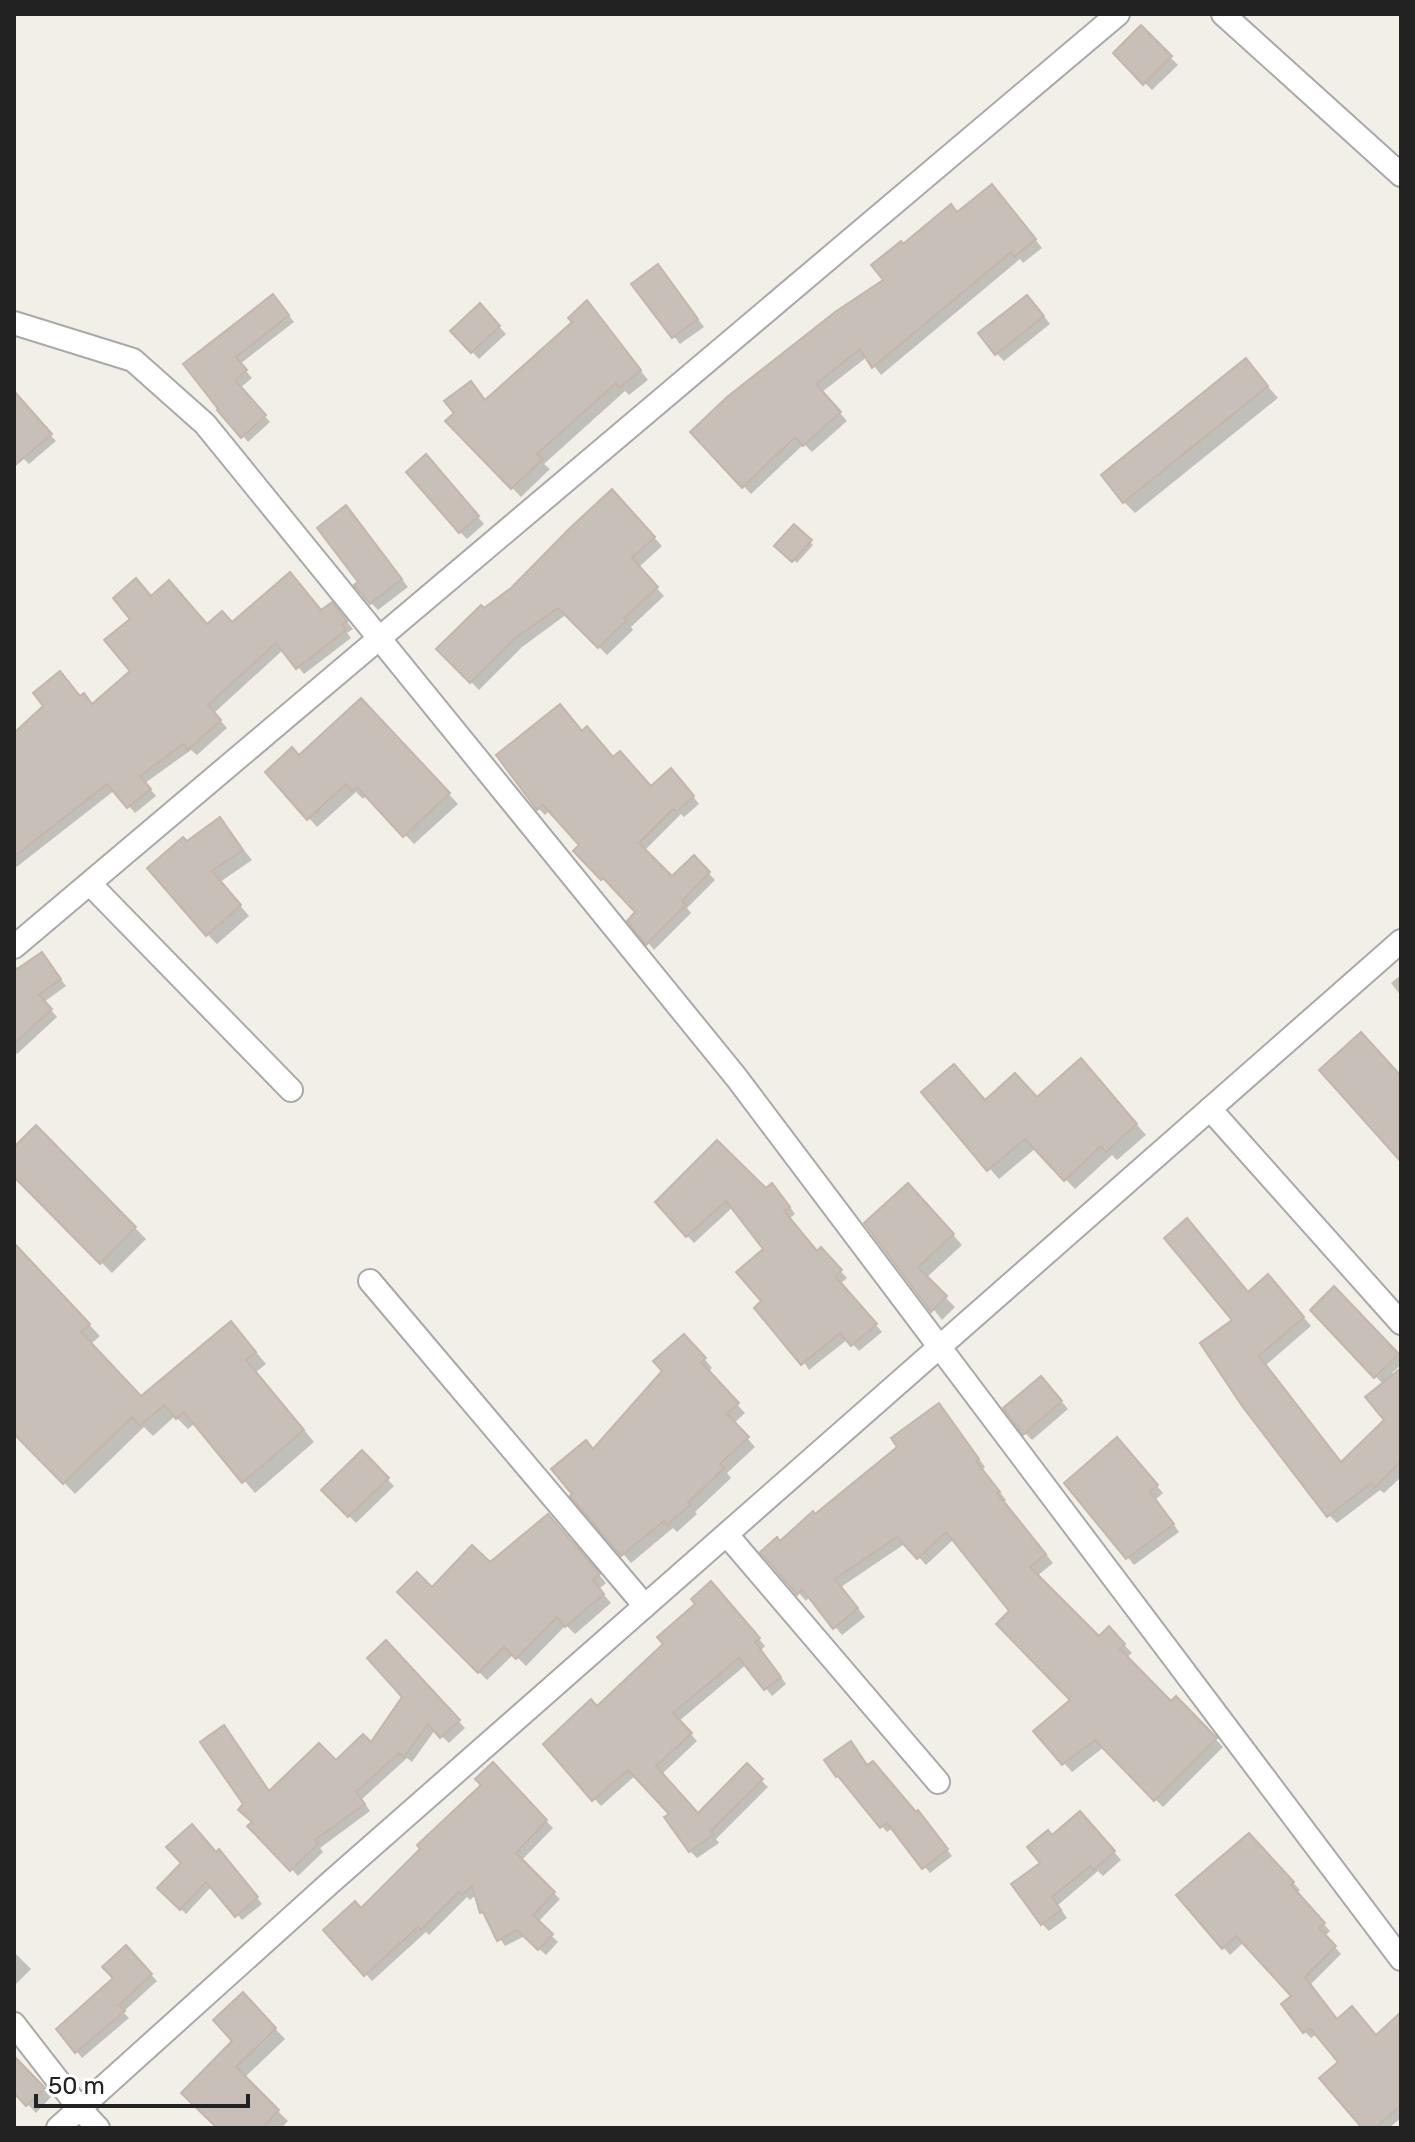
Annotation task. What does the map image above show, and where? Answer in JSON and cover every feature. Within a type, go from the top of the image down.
[{"type":"street","points":[[14,947],[1118,14]]},
{"type":"street","points":[[1223,14],[1401,175]]},
{"type":"street","points":[[14,323],[133,360],[205,424],[736,1077],[938,1349],[1401,1959]]},
{"type":"street","points":[[91,885],[291,1090]]},
{"type":"street","points":[[58,2128],[331,1882],[1401,941]]},
{"type":"street","points":[[1210,1109],[1401,1323]]},
{"type":"street","points":[[370,1281],[645,1606]]},
{"type":"street","points":[[727,1535],[938,1782]]},
{"type":"street","points":[[14,2024],[98,2128]]},
{"type":"building","points":[[1141,25],[1172,56],[1143,85],[1113,53]]},
{"type":"building","points":[[992,184],[1036,239],[1014,257],[1011,252],[872,368],[860,349],[816,384],[841,412],[803,446],[795,437],[742,488],[690,432],[727,397],[835,312],[883,280],[871,265],[901,241],[903,244],[951,204],[957,212]]},
{"type":"building","points":[[658,264],[698,319],[672,338],[631,284]]},
{"type":"building","points":[[273,294],[289,315],[236,357],[247,370],[235,380],[266,415],[241,438],[183,364]]},
{"type":"building","points":[[1027,295],[1044,316],[995,355],[978,333]]},
{"type":"building","points":[[587,300],[641,370],[619,388],[616,383],[537,454],[543,459],[511,489],[445,421],[454,413],[444,401],[471,381],[485,400],[572,322],[568,318]]},
{"type":"building","points":[[480,303],[500,326],[471,353],[450,331]]},
{"type":"building","points":[[1246,358],[1268,386],[1123,503],[1101,475]]},
{"type":"building","points":[[14,391],[52,434],[14,466]]},
{"type":"building","points":[[426,454],[479,516],[459,533],[406,472]]},
{"type":"building","points":[[612,489],[655,537],[632,558],[658,587],[624,618],[627,620],[598,648],[558,608],[514,639],[470,683],[436,649],[481,605],[484,608],[511,588]]},
{"type":"building","points":[[346,505],[402,579],[370,604],[354,585],[358,582],[317,528]]},
{"type":"building","points":[[794,524],[812,540],[792,562],[774,546]]},
{"type":"building","points":[[290,572],[321,610],[332,602],[347,621],[342,625],[346,630],[296,669],[276,643],[208,705],[221,720],[188,750],[183,744],[140,776],[151,789],[127,808],[107,784],[14,857],[14,733],[43,706],[33,693],[60,671],[80,696],[84,693],[92,704],[130,671],[104,640],[130,619],[113,598],[136,578],[151,596],[169,580],[207,624],[222,611],[232,622]]},
{"type":"building","points":[[361,698],[450,793],[403,837],[357,787],[352,791],[346,784],[307,820],[265,772],[292,747],[299,755]]},
{"type":"building","points":[[560,704],[582,731],[587,726],[613,757],[620,751],[651,786],[671,768],[694,796],[676,812],[673,809],[639,843],[672,876],[694,855],[710,872],[682,901],[686,905],[646,945],[627,921],[635,912],[573,851],[579,845],[543,805],[537,810],[496,755]]},
{"type":"building","points":[[220,817],[243,850],[212,871],[241,905],[206,936],[147,868],[183,837],[187,841]]},
{"type":"building","points":[[42,952],[61,979],[39,995],[52,1009],[14,1044],[14,966],[17,969]]},
{"type":"building","points":[[1361,1032],[1401,1076],[1401,1162],[1319,1070]]},
{"type":"building","points":[[1081,1058],[1137,1124],[1106,1152],[1101,1146],[1064,1181],[1025,1139],[987,1171],[921,1092],[954,1064],[985,1100],[1015,1073],[1037,1097]]},
{"type":"building","points":[[36,1125],[136,1227],[100,1264],[14,1177],[14,1147]]},
{"type":"building","points":[[717,1140],[766,1188],[772,1183],[790,1207],[784,1211],[817,1251],[821,1247],[842,1270],[835,1276],[877,1324],[851,1346],[840,1333],[801,1365],[754,1308],[761,1301],[736,1272],[763,1249],[726,1201],[686,1237],[655,1202]]},
{"type":"building","points":[[908,1183],[954,1234],[918,1267],[947,1296],[931,1312],[864,1223]]},
{"type":"building","points":[[1187,1218],[1248,1292],[1268,1274],[1304,1317],[1259,1356],[1341,1462],[1384,1420],[1365,1397],[1401,1368],[1401,1461],[1375,1487],[1371,1483],[1327,1517],[1242,1406],[1200,1343],[1232,1320],[1164,1238]]},
{"type":"building","points":[[14,1243],[90,1324],[81,1332],[141,1396],[231,1321],[256,1352],[246,1360],[304,1430],[242,1483],[184,1412],[176,1419],[164,1405],[140,1426],[132,1417],[63,1484],[14,1434]]},
{"type":"building","points":[[1334,1286],[1399,1354],[1374,1378],[1310,1310]]},
{"type":"building","points":[[684,1334],[706,1358],[701,1362],[739,1403],[727,1414],[749,1437],[720,1464],[724,1468],[688,1503],[690,1505],[667,1525],[664,1521],[621,1556],[551,1469],[586,1440],[593,1449],[662,1371],[653,1361]]},
{"type":"building","points":[[1041,1376],[1062,1401],[1023,1435],[1003,1408]]},
{"type":"building","points":[[939,1403],[979,1459],[976,1461],[1000,1492],[997,1493],[1046,1554],[1030,1567],[1099,1636],[1109,1626],[1125,1644],[1120,1649],[1171,1701],[1176,1696],[1217,1738],[1154,1801],[1095,1740],[1062,1765],[1033,1731],[1070,1700],[996,1624],[1009,1611],[946,1532],[917,1559],[897,1537],[835,1579],[858,1608],[833,1629],[802,1589],[797,1595],[760,1552],[777,1537],[780,1541],[813,1511],[815,1514],[897,1447],[891,1438]]},
{"type":"building","points":[[1117,1437],[1158,1485],[1150,1492],[1174,1524],[1126,1559],[1064,1483]]},
{"type":"building","points":[[362,1450],[389,1478],[348,1517],[321,1490]]},
{"type":"building","points":[[548,1514],[600,1574],[593,1580],[604,1594],[565,1627],[557,1617],[516,1659],[504,1647],[478,1673],[397,1592],[417,1572],[432,1587],[472,1545],[490,1562]]},
{"type":"building","points":[[711,1581],[760,1638],[755,1642],[781,1677],[764,1690],[739,1658],[673,1713],[692,1733],[656,1766],[698,1813],[747,1763],[763,1779],[711,1831],[713,1835],[689,1852],[664,1817],[669,1814],[628,1770],[592,1801],[543,1744],[591,1699],[597,1706],[663,1644],[657,1637],[695,1604],[691,1599]]},
{"type":"building","points":[[386,1640],[460,1720],[440,1738],[428,1724],[404,1757],[399,1753],[356,1792],[365,1804],[315,1840],[318,1844],[290,1871],[247,1826],[252,1822],[238,1810],[243,1804],[200,1742],[224,1725],[269,1791],[319,1743],[336,1760],[363,1734],[371,1742],[402,1697],[367,1658]]},
{"type":"building","points":[[851,1741],[867,1765],[873,1761],[916,1812],[918,1810],[948,1849],[922,1869],[887,1823],[880,1828],[824,1760]]},
{"type":"building","points":[[493,1762],[547,1820],[516,1853],[555,1892],[533,1915],[553,1934],[538,1950],[517,1930],[497,1941],[483,1912],[480,1913],[472,1886],[462,1895],[459,1892],[421,1930],[418,1927],[364,1976],[323,1930],[355,1901],[361,1908],[420,1849],[417,1845],[481,1785],[475,1779]]},
{"type":"building","points":[[1080,1811],[1115,1851],[1094,1870],[1090,1866],[1052,1897],[1061,1910],[1041,1925],[1011,1884],[1040,1863],[1027,1847],[1048,1830],[1052,1835]]},
{"type":"building","points":[[192,1824],[216,1852],[219,1849],[258,1897],[235,1917],[206,1882],[180,1910],[157,1888],[181,1863],[166,1847]]},
{"type":"building","points":[[1249,1833],[1294,1882],[1291,1885],[1325,1923],[1319,1928],[1336,1946],[1305,1977],[1337,2019],[1352,2006],[1376,2035],[1401,2012],[1401,2105],[1375,2128],[1362,2128],[1319,2078],[1338,2062],[1310,2028],[1303,2033],[1281,2004],[1291,1996],[1236,1936],[1222,1949],[1176,1895]]},
{"type":"building","points":[[126,1945],[152,1974],[119,2005],[125,2011],[75,2053],[56,2029],[113,1978],[102,1967]]},
{"type":"building","points":[[243,1992],[276,2028],[236,2067],[279,2110],[262,2128],[217,2128],[181,2093],[232,2041],[213,2020]]},
{"type":"building","points":[[14,2056],[45,2088],[26,2106],[14,2093]]}]
